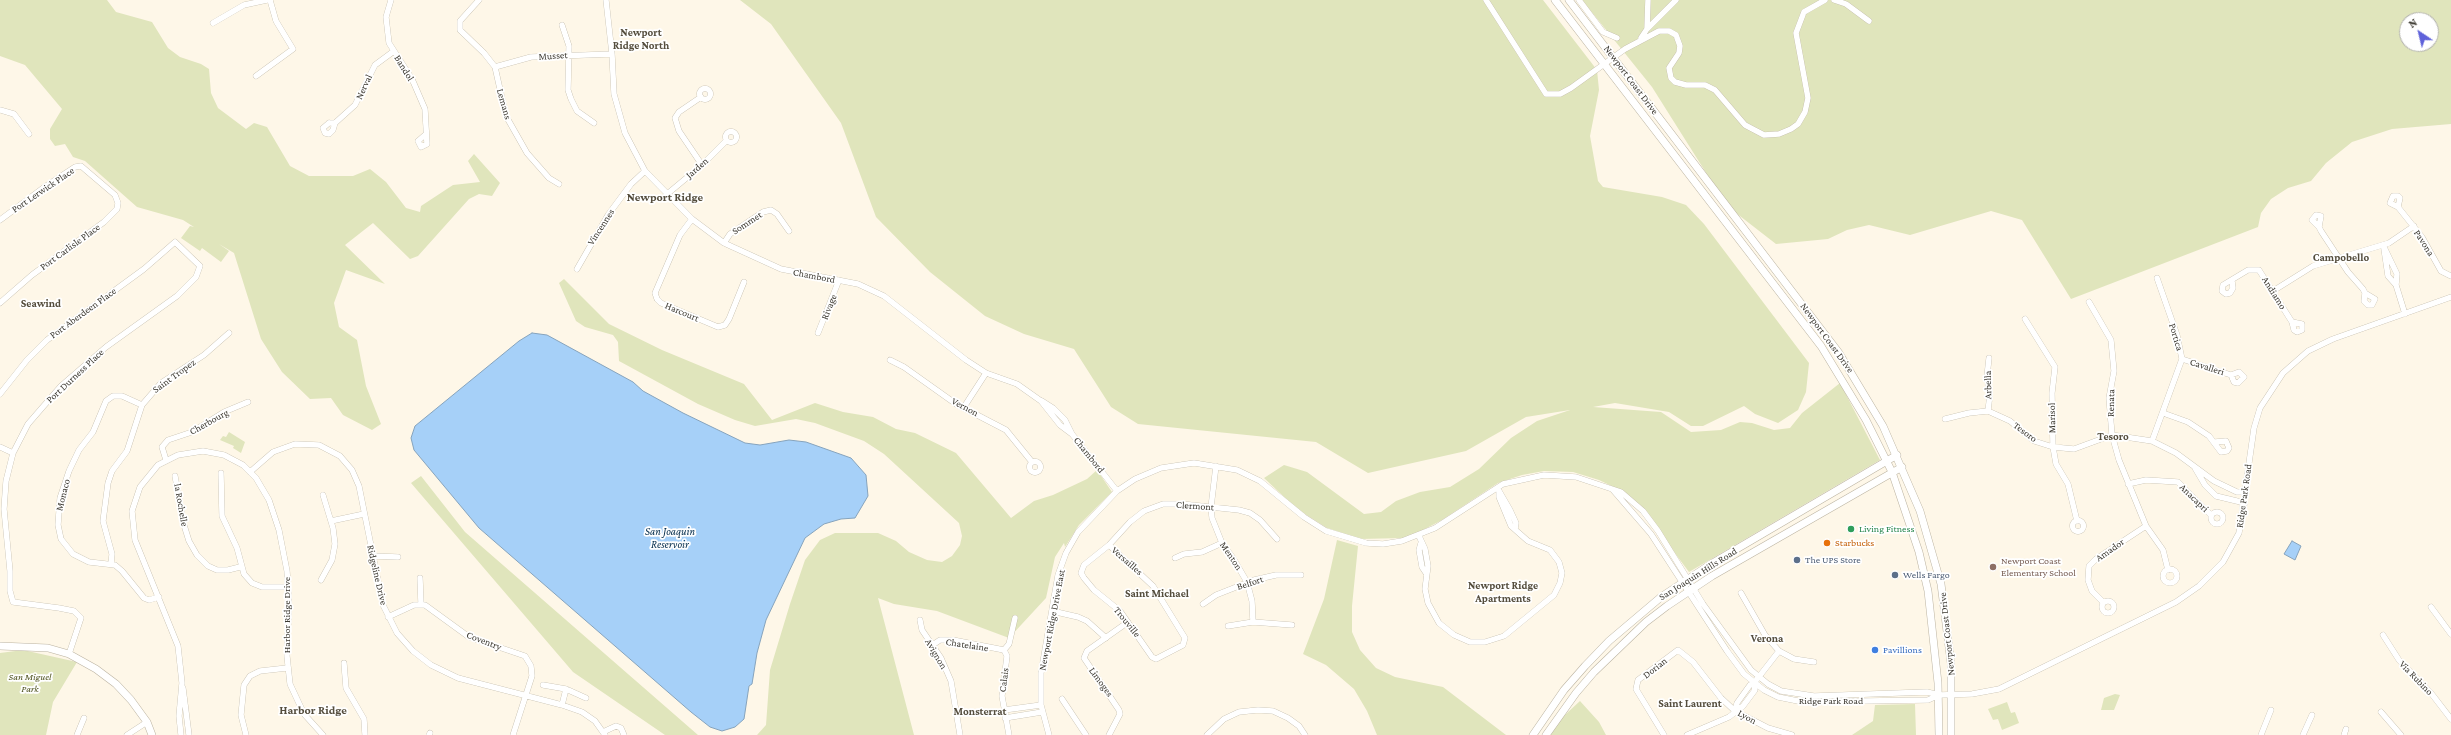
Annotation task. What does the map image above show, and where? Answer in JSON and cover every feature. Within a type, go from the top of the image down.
[{"type":"main road","name":"Newport Coast Drive","points":[[1555,0],[1821,346],[1866,420],[1892,472],[1919,552],[1928,591],[1939,695],[1939,735]]},
{"type":"main road","name":"Newport Coast Drive","points":[[1569,0],[1839,352],[1863,389],[1902,467],[1922,518],[1942,584],[1951,663],[1951,735]]},
{"type":"main road","name":"San Joaquin Hills Road","points":[[1533,735],[1564,690],[1590,661],[1635,618],[1685,581],[1897,455]]},
{"type":"main road","name":"San Joaquin Hills Road","points":[[1546,735],[1576,693],[1615,651],[1646,622],[1690,590],[1902,467]]},
{"type":"main road","points":[[0,646],[35,646],[69,654],[96,669],[116,684],[147,722],[152,735]]},
{"type":"street","points":[[213,22],[244,5],[268,0],[276,21],[293,49],[256,76]]},
{"type":"street","name":"Bandol","points":[[391,0],[386,26],[389,43],[412,79],[425,109],[425,135]]},
{"type":"street","name":"Lemans","points":[[479,0],[460,21],[460,30],[484,53],[495,67],[506,116],[516,136],[536,165],[559,184]]},
{"type":"street","name":"Chambord","points":[[606,0],[612,54],[614,94],[618,113],[628,139],[645,171],[692,219],[724,243],[781,269],[858,284],[884,296],[966,360],[986,373],[1017,384],[1041,401],[1052,416],[1072,434],[1117,491]]},
{"type":"street","points":[[1486,0],[1546,94],[1560,94],[1571,88],[1613,57],[1659,31],[1672,32],[1679,40],[1680,46],[1679,53],[1669,68],[1671,78],[1675,82],[1686,85],[1705,86],[1715,90],[1745,125],[1755,132],[1764,135],[1785,133],[1798,124],[1805,112],[1807,103],[1797,38],[1798,26],[1809,8],[1825,0]]},
{"type":"street","points":[[1579,0],[1603,32],[1617,38]]},
{"type":"street","points":[[1647,29],[1648,0]]},
{"type":"street","points":[[1639,42],[1647,29],[1676,0]]},
{"type":"street","points":[[1834,0],[1846,4],[1869,22]]},
{"type":"street","points":[[562,25],[569,46],[568,90],[577,111],[594,123]]},
{"type":"street","name":"Nerval","points":[[335,123],[358,101],[375,65],[394,50]]},
{"type":"street","name":"Musset","points":[[495,67],[530,58],[612,54]]},
{"type":"street","points":[[701,97],[679,112],[675,118],[679,130],[702,165]]},
{"type":"street","points":[[0,110],[14,114],[29,134]]},
{"type":"street","name":"Jarden","points":[[666,194],[702,165],[726,141]]},
{"type":"street","name":"Port Lerwick Place","points":[[0,220],[75,167],[81,166],[87,169],[104,186]]},
{"type":"street","name":"Vincennes","points":[[576,269],[608,214],[631,184],[645,171]]},
{"type":"street","name":"Port Carlisle Place","points":[[0,302],[32,275],[112,215],[118,203],[115,195],[104,186]]},
{"type":"street","name":"Pavona","points":[[2398,207],[2426,243],[2441,271],[2451,276]]},
{"type":"street","name":"Sommet","points":[[724,243],[730,234],[763,212],[770,210],[777,214],[789,232]]},
{"type":"street","name":"Harcourt","points":[[692,219],[680,235],[655,293],[657,299],[661,303],[718,327],[726,325],[729,320],[744,282]]},
{"type":"street","points":[[2273,291],[2313,266],[2383,245],[2395,240],[2414,226]]},
{"type":"street","points":[[2319,227],[2339,258],[2365,293]]},
{"type":"street","name":"Port Aberdeen Place","points":[[0,394],[27,360],[47,340],[144,269],[175,242]]},
{"type":"street","name":"Port Durness Place","points":[[69,654],[81,618],[74,611],[13,602],[10,591],[10,572],[4,509],[6,481],[13,453],[28,424],[70,378],[106,347],[167,304],[196,277],[200,266],[175,242]]},
{"type":"street","points":[[2383,245],[2392,282],[2396,285]]},
{"type":"street","name":"Andiamo","points":[[2232,281],[2248,270],[2256,269],[2262,273],[2292,322]]},
{"type":"street","points":[[2390,269],[2397,274],[2396,285],[2405,314]]},
{"type":"street","name":"Portica","points":[[2152,441],[2182,359],[2177,335],[2157,278]]},
{"type":"street","name":"Rivage","points":[[818,333],[840,280]]},
{"type":"street","name":"Ridge Park Road","points":[[1690,590],[1759,678],[1781,691],[1802,695],[1927,692],[1939,695],[1951,695],[1988,692],[2008,685],[2183,598],[2209,578],[2230,551],[2239,533],[2245,503],[2252,434],[2256,420],[2267,395],[2283,373],[2298,359],[2320,345],[2451,297]]},
{"type":"street","name":"Renata","points":[[2089,302],[2111,340],[2114,371],[2109,398],[2112,435],[2119,460],[2146,526],[2163,550],[2168,570]]},
{"type":"street","name":"Marisol","points":[[2025,319],[2055,367],[2052,393],[2053,447],[2056,464],[2068,484],[2078,520]]},
{"type":"street","name":"Saint Tropez","points":[[111,564],[112,554],[103,522],[108,483],[112,471],[127,451],[142,405],[161,383],[204,355],[229,333]]},
{"type":"street","name":"Arbella","points":[[1988,411],[1990,394],[1987,376],[1989,358]]},
{"type":"street","name":"Cavalleri","points":[[2182,359],[2231,375]]},
{"type":"street","name":"Vernon","points":[[890,360],[904,367],[964,407],[1006,430],[1032,462]]},
{"type":"street","points":[[964,407],[986,373]]},
{"type":"street","name":"Monaco","points":[[111,564],[83,560],[68,550],[59,533],[58,516],[60,498],[79,450],[93,432],[106,402],[113,396],[122,396],[142,405]]},
{"type":"street","points":[[1041,401],[1057,412],[1065,420],[1072,434]]},
{"type":"street","name":"Cherbourg","points":[[166,460],[162,447],[168,440],[192,432],[224,412],[248,402]]},
{"type":"street","points":[[1945,419],[1969,413],[1988,411]]},
{"type":"street","name":"Tesoro","points":[[1988,411],[2010,421],[2034,441],[2053,447],[2074,449],[2112,435],[2152,441],[2176,453],[2221,484],[2237,492],[2246,492]]},
{"type":"street","points":[[1052,416],[1057,412]]},
{"type":"street","points":[[2163,413],[2188,422],[2215,442]]},
{"type":"street","name":"Ridgeline Drive","points":[[250,472],[266,457],[281,448],[304,443],[325,447],[340,456],[352,470],[359,486],[380,595],[388,617],[404,642],[431,665],[458,678],[562,705],[582,712],[595,721],[604,734]]},
{"type":"street","points":[[0,447],[13,453]]},
{"type":"street","name":"Harbor Ridge Drive","points":[[189,735],[178,646],[135,540],[132,519],[134,501],[140,487],[150,472],[166,460],[188,452],[210,451],[231,457],[250,472],[263,488],[274,511],[285,557],[288,587],[287,668],[290,684],[299,704],[311,723],[323,735]]},
{"type":"street","name":"Newport Ridge Drive East","points":[[1049,735],[1041,705],[1041,673],[1058,575],[1066,553],[1078,532],[1117,491],[1135,479],[1161,468],[1194,463],[1237,470],[1260,481],[1304,517],[1326,532],[1345,538],[1383,544],[1419,536],[1436,528],[1498,490],[1519,480],[1559,475],[1583,479],[1613,490],[1642,522],[1685,581]]},
{"type":"street","name":"Menton","points":[[1216,466],[1211,507],[1216,530],[1222,543],[1247,582],[1252,602],[1253,622]]},
{"type":"street","name":"Tesoro","points":[[2194,466],[2205,485],[2216,496]]},
{"type":"street","points":[[221,473],[222,516],[237,548],[240,567],[248,579],[258,586],[288,587]]},
{"type":"street","name":"la Rochelle","points":[[175,476],[184,525],[197,555],[208,566],[217,570],[228,570],[240,567]]},
{"type":"street","name":"Anacapri","points":[[2128,484],[2146,480],[2178,482],[2211,514]]},
{"type":"street","points":[[2221,484],[2216,496],[2245,503]]},
{"type":"street","points":[[1419,536],[1425,549],[1428,566],[1425,589],[1431,610],[1439,623],[1454,635],[1470,642],[1485,642],[1499,639],[1516,627],[1554,595],[1560,583],[1562,573],[1559,562],[1550,550],[1528,541],[1515,529],[1516,523],[1498,490]]},
{"type":"street","points":[[321,580],[334,552],[334,536],[323,495]]},
{"type":"street","name":"Clermont","points":[[1081,573],[1084,565],[1109,545],[1130,522],[1144,511],[1163,504],[1229,508],[1250,513],[1260,520],[1277,539]]},
{"type":"street","points":[[331,521],[364,514]]},
{"type":"street","name":"Amador","points":[[2103,602],[2092,591],[2088,580],[2089,566],[2096,559],[2146,526]]},
{"type":"street","points":[[1175,558],[1184,554],[1202,552],[1222,543]]},
{"type":"street","name":"Versailles","points":[[1109,545],[1153,586],[1185,638],[1183,645],[1160,659],[1152,657]]},
{"type":"street","points":[[372,556],[398,557]]},
{"type":"street","points":[[111,564],[122,571],[144,598],[150,600],[159,597]]},
{"type":"street","name":"Trouville","points":[[1081,573],[1094,590],[1120,611],[1152,657]]},
{"type":"street","name":"Belfort","points":[[1203,604],[1216,595],[1247,582],[1276,575],[1301,575]]},
{"type":"street","points":[[388,617],[421,604],[420,578]]},
{"type":"street","name":"Ridge Park Road","points":[[1685,581],[1727,651],[1744,674],[1754,683],[1778,697],[1803,702],[1928,700],[1939,695]]},
{"type":"street","points":[[1741,593],[1765,635],[1779,652],[1794,659],[1814,662]]},
{"type":"street","name":"Coventry","points":[[421,604],[442,616],[469,637],[525,656],[530,663],[533,671],[513,735]]},
{"type":"street","points":[[2431,606],[2451,634]]},
{"type":"street","points":[[1052,611],[1078,617],[1087,621],[1106,638],[1128,622]]},
{"type":"street","points":[[1004,650],[1009,644],[1015,618]]},
{"type":"street","name":"Avignon","points":[[920,620],[922,630],[931,646],[941,658],[951,681],[960,735]]},
{"type":"street","points":[[1228,626],[1253,622],[1292,625]]},
{"type":"street","name":"Via Rubino","points":[[2383,636],[2399,660],[2431,693],[2451,719]]},
{"type":"street","name":"Limoges","points":[[1106,638],[1085,654],[1086,662],[1120,710],[1120,714],[1109,735]]},
{"type":"street","name":"Chatelaine","points":[[931,646],[940,640],[953,640],[1004,650]]},
{"type":"street","name":"Calais","points":[[1004,650],[1007,656],[1002,690],[1009,735]]},
{"type":"street","name":"Dorian","points":[[1664,735],[1636,689],[1638,680],[1678,650]]},
{"type":"street","name":"Lyon","points":[[1678,650],[1693,662],[1720,698],[1735,711],[1768,728],[1792,735]]},
{"type":"street","points":[[1688,735],[1718,722],[1735,711],[1737,703],[1779,652]]},
{"type":"street","points":[[344,663],[346,688],[364,719],[366,735]]},
{"type":"street","points":[[246,735],[241,715],[241,696],[244,685],[255,673],[287,668]]},
{"type":"street","points":[[543,685],[566,688],[586,698]]},
{"type":"street","name":"Harbor Ridge Drive","points":[[181,735],[179,716],[182,686]]},
{"type":"street","points":[[562,705],[566,688]]},
{"type":"street","points":[[1062,699],[1086,735]]},
{"type":"street","points":[[1004,710],[1041,705]]},
{"type":"street","points":[[1020,708],[1021,715]]},
{"type":"street","points":[[1207,735],[1224,719],[1238,712],[1258,710],[1273,712],[1288,718],[1299,726],[1305,735]]},
{"type":"street","points":[[2261,735],[2271,710]]},
{"type":"street","points":[[1006,718],[1042,712]]},
{"type":"street","points":[[2381,712],[2401,735]]},
{"type":"street","points":[[2303,735],[2312,715]]},
{"type":"street","points":[[77,735],[84,718]]},
{"type":"street","points":[[127,735],[147,722]]},
{"type":"street","points":[[604,734],[616,726],[621,728],[624,735]]},
{"type":"street","points":[[2344,735],[2346,728]]},
{"type":"green space","points":[[0,0],[107,0],[116,12],[152,22],[168,48],[180,57],[201,64],[209,69],[211,93],[218,108],[246,129],[254,123],[267,127],[290,166],[309,176],[353,176],[370,169],[386,182],[406,208],[420,212],[421,206],[453,185],[480,182],[468,161],[474,154],[500,183],[492,196],[479,194],[469,199],[418,256],[410,259],[373,223],[345,245],[385,284],[346,270],[334,303],[339,327],[357,340],[366,386],[381,424],[372,430],[343,415],[331,398],[310,399],[282,372],[261,339],[234,253],[219,244],[229,251],[221,262],[202,248],[200,251],[181,238],[190,226],[194,227],[183,220],[137,207],[85,161],[73,157],[65,144],[55,146],[50,139],[50,129],[62,109],[25,65],[0,56]]},
{"type":"green space","points":[[740,0],[1543,0],[1597,70],[1599,90],[1590,136],[1598,181],[1603,187],[1662,197],[1686,205],[1704,224],[1809,363],[1806,392],[1798,410],[1778,423],[1755,414],[1744,406],[1703,426],[1691,426],[1669,412],[1615,403],[1593,407],[1661,412],[1691,432],[1721,430],[1740,422],[1752,423],[1774,430],[1790,428],[1802,413],[1840,383],[1880,460],[1689,572],[1639,505],[1618,489],[1599,480],[1573,472],[1544,471],[1522,475],[1498,483],[1442,520],[1403,538],[1360,539],[1327,528],[1297,509],[1264,478],[1284,465],[1307,472],[1364,514],[1381,512],[1396,501],[1420,492],[1450,487],[1479,469],[1511,438],[1537,421],[1570,410],[1526,417],[1466,451],[1368,473],[1316,442],[1138,424],[1111,407],[1074,349],[1024,334],[985,316],[930,272],[876,217],[841,123],[771,24]]},
{"type":"green space","points":[[1582,0],[2451,0],[2451,124],[2392,129],[2352,142],[2326,163],[2311,181],[2288,188],[2271,199],[2261,213],[2258,227],[2071,299],[2022,220],[1991,211],[1910,235],[1869,225],[1847,230],[1828,239],[1776,244],[1727,206],[1652,87]]},
{"type":"green space","points":[[564,279],[609,324],[662,350],[744,384],[772,420],[815,403],[843,412],[873,417],[896,429],[915,433],[956,453],[1011,518],[1034,501],[1053,495],[1087,479],[1097,470],[1112,492],[1079,525],[1065,547],[1064,543],[1055,557],[1046,598],[1009,638],[937,611],[894,604],[878,598],[914,735],[757,735],[766,725],[770,670],[790,604],[805,560],[820,540],[835,533],[878,533],[896,541],[909,552],[927,560],[942,562],[952,556],[960,545],[962,536],[959,523],[884,454],[864,441],[815,423],[796,419],[755,426],[735,420],[698,404],[619,361],[618,342],[613,335],[585,327],[576,321],[559,283]]},
{"type":"green space","points":[[229,432],[245,442],[241,453],[233,448],[234,446],[220,440],[223,436],[226,437]]},
{"type":"green space","points":[[421,476],[465,532],[698,735],[665,735],[573,672],[411,483]]},
{"type":"green space","points":[[1337,540],[1358,546],[1352,606],[1352,632],[1360,650],[1376,668],[1395,677],[1443,687],[1506,735],[1377,735],[1367,711],[1354,689],[1326,665],[1303,654],[1324,599]]},
{"type":"green space","name":"San Miguel Park","points":[[23,650],[77,662],[53,702],[46,735],[0,735],[0,653]]},
{"type":"green space","points":[[2115,694],[2120,695],[2114,710],[2101,710],[2104,698]]},
{"type":"green space","points":[[1580,701],[1599,722],[1606,735],[1548,735],[1554,725]]},
{"type":"green space","points":[[2007,702],[2011,713],[2015,712],[2019,723],[2002,730],[1998,719],[1993,720],[1988,709]]},
{"type":"green space","points":[[1915,704],[1916,735],[1852,735],[1873,721],[1875,705]]},
{"type":"water","name":"San Joaquin Reservoir","points":[[532,333],[547,335],[633,382],[643,391],[683,413],[745,443],[760,445],[789,440],[806,442],[851,458],[866,475],[868,496],[855,518],[841,519],[824,524],[805,538],[766,620],[757,653],[752,684],[749,686],[744,719],[735,727],[722,731],[710,727],[691,712],[479,528],[414,450],[411,438],[415,426],[519,341]]},
{"type":"water","points":[[2292,541],[2301,546],[2295,560],[2284,554]]},
{"type":"place","name":"Living Fitness","points":[[1851,529]]},
{"type":"place","name":"Starbucks","points":[[1827,543]]},
{"type":"place","name":"The UPS Store","points":[[1797,560]]},
{"type":"place","name":"Newport Coast Elementary School","points":[[1993,567]]},
{"type":"place","name":"Wells Fargo","points":[[1895,575]]},
{"type":"place","name":"Pavillions","points":[[1875,650]]},
{"type":"district","name":"Newport Ridge North","points":[[641,39]]},
{"type":"district","name":"Newport Ridge","points":[[665,197]]},
{"type":"district","name":"Campobello","points":[[2341,258]]},
{"type":"district","name":"Seawind","points":[[41,304]]},
{"type":"district","name":"Tesoro","points":[[2113,437]]},
{"type":"district","name":"Newport Ridge Apartments","points":[[1503,592]]},
{"type":"district","name":"Saint Michael","points":[[1157,594]]},
{"type":"district","name":"Verona","points":[[1767,639]]},
{"type":"district","name":"Saint Laurent","points":[[1690,704]]},
{"type":"district","name":"Harbor Ridge","points":[[313,710]]},
{"type":"district","name":"Monsterrat","points":[[980,712]]}]
